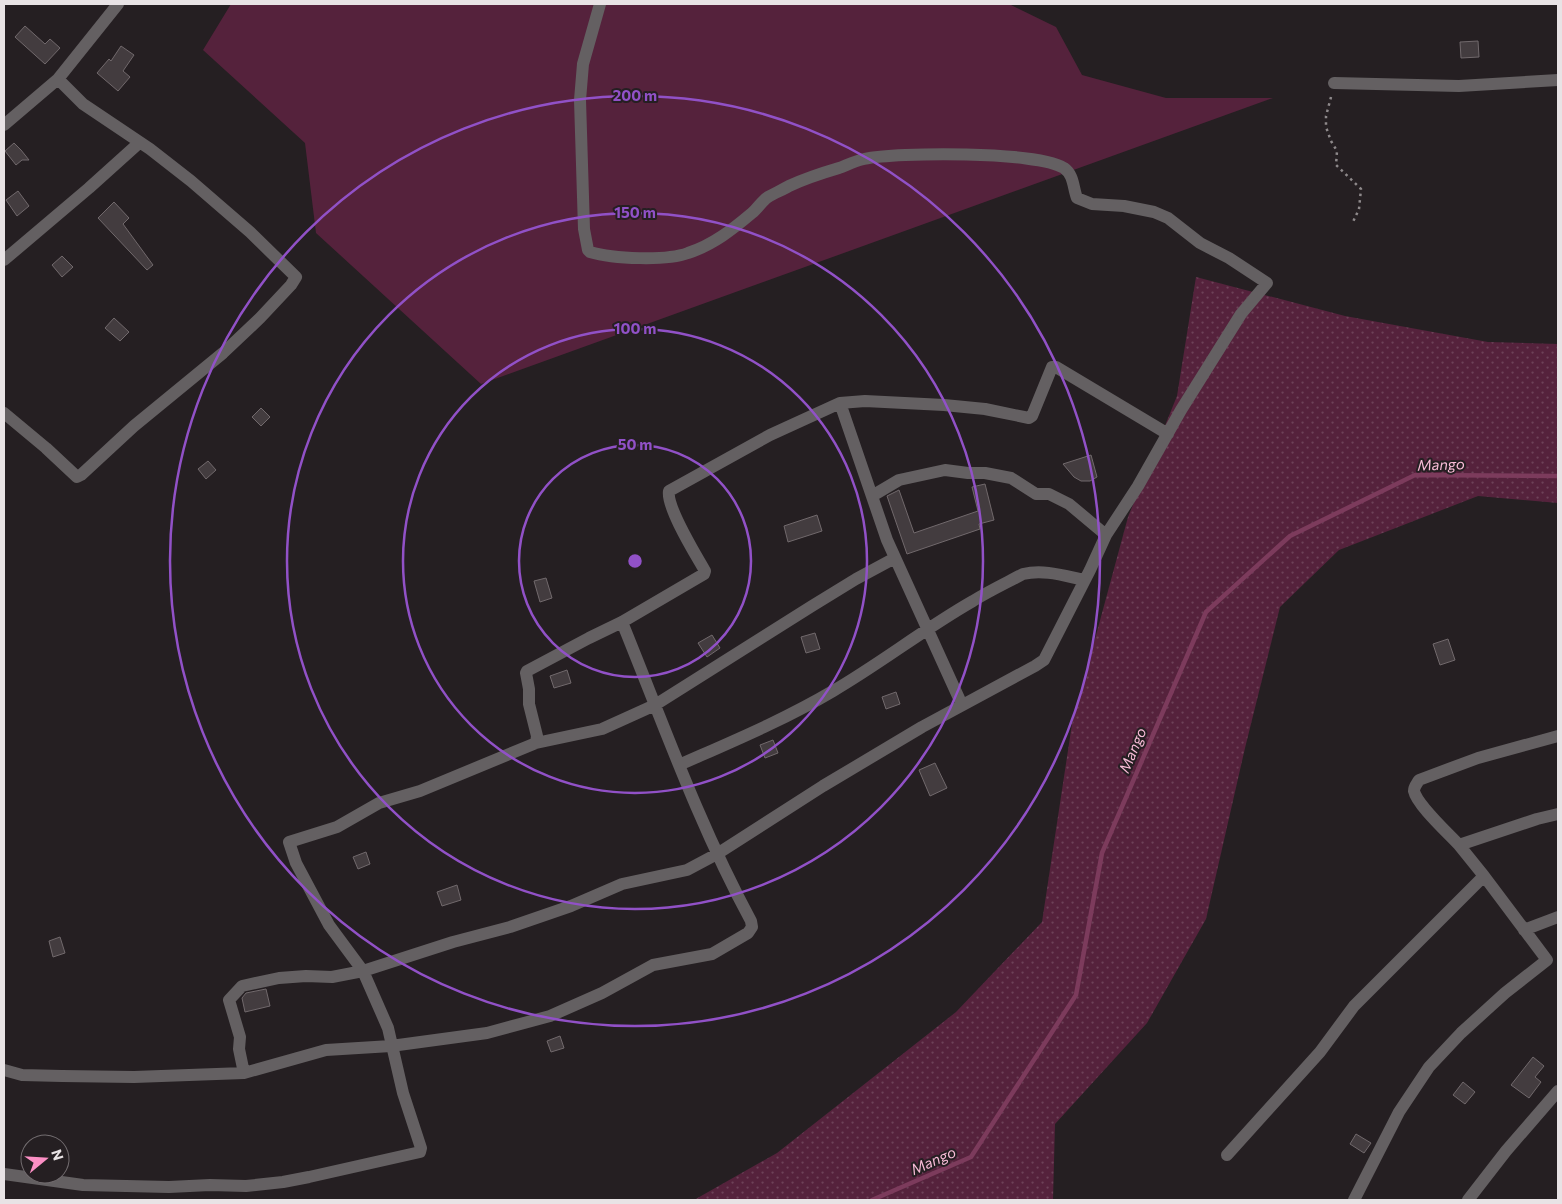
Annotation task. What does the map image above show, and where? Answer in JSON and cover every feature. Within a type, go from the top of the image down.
[{"type":"street","points":[[4,125],[58,79],[118,4]]},
{"type":"street","points":[[244,1073],[239,1049],[240,1037],[229,1000],[242,986],[279,978],[332,977],[363,971],[453,942],[510,927],[571,906],[622,884],[687,870],[717,854],[823,786],[962,705],[1044,660],[1106,535],[1138,486],[1241,314],[1267,283],[1229,258],[1200,243],[1168,218],[1154,212],[1124,206],[1084,202],[1077,198],[1070,174],[1064,168],[1055,164],[1028,159],[969,155],[908,155],[864,159],[791,185],[767,198],[717,240],[687,254],[631,258],[590,252],[584,229],[580,100],[582,64],[600,4]]},
{"type":"street","points":[[4,413],[77,477],[134,426],[235,342],[260,318],[296,277],[250,232],[191,181],[83,104],[58,79]]},
{"type":"street","points":[[1334,83],[1459,86],[1558,80]]},
{"type":"street","points":[[4,260],[139,143]]},
{"type":"street","points":[[536,743],[538,736],[529,704],[527,671],[622,622],[704,574],[705,571],[674,513],[668,496],[669,490],[770,434],[840,403],[866,401],[985,409],[1029,418],[1032,416],[1050,370],[1052,367],[1056,367],[1168,434]]},
{"type":"street","points":[[840,403],[887,540],[962,705]]},
{"type":"street","points":[[872,496],[900,480],[945,470],[984,473],[1011,478],[1036,494],[1049,494],[1070,504],[1106,535]]},
{"type":"street","points":[[4,1174],[83,1185],[246,1186],[292,1180],[420,1152],[422,1148],[403,1093],[388,1028],[363,971],[329,925],[296,863],[289,842],[337,827],[379,803],[420,791],[536,743],[602,729],[655,704],[856,579],[895,558]]},
{"type":"street","points":[[679,765],[798,710],[832,692],[973,600],[1023,574],[1031,572],[1056,574],[1085,580]]},
{"type":"street","points":[[4,1070],[22,1075],[134,1077],[244,1073],[326,1050],[392,1046],[487,1033],[550,1016],[602,993],[654,965],[712,954],[748,933],[752,928],[751,921],[717,854],[622,622]]},
{"type":"street","points":[[1354,1200],[1399,1112],[1429,1067],[1461,1033],[1505,993],[1546,960],[1484,876],[1459,845],[1421,804],[1414,791],[1414,786],[1419,780],[1478,758],[1558,736]]},
{"type":"street","points":[[1459,845],[1537,818],[1558,814]]},
{"type":"street","points":[[1227,1155],[1320,1052],[1354,1006],[1484,876]]},
{"type":"street","points":[[1524,930],[1558,917]]},
{"type":"street","points":[[1468,1200],[1506,1151],[1558,1092]]},
{"type":"path","points":[[1334,83],[1326,116],[1326,127],[1330,141],[1336,151],[1336,165],[1361,189],[1358,209],[1352,224]]},
{"type":"shaded area","points":[[231,4],[1009,4],[1056,27],[1082,75],[1166,98],[1273,98],[481,384],[316,233],[305,143],[203,50]]},
{"type":"shaded area","points":[[1196,277],[1345,316],[1488,342],[1558,344],[1558,503],[1478,496],[1339,550],[1280,607],[1245,748],[1206,919],[1147,1023],[1055,1124],[1053,1200],[694,1200],[777,1153],[956,1012],[1042,922],[1072,724],[1128,517],[1177,396]]},
{"type":"building","points":[[25,26],[45,44],[50,39],[60,48],[45,64],[15,37]]},
{"type":"building","points":[[1478,41],[1479,57],[1461,58],[1460,42]]},
{"type":"building","points":[[121,46],[134,55],[123,71],[130,77],[118,91],[97,73],[109,59],[111,61]]},
{"type":"building","points":[[14,143],[29,160],[22,160],[16,165],[5,151]]},
{"type":"building","points":[[18,191],[29,206],[17,216],[6,200]]},
{"type":"building","points":[[114,202],[129,218],[123,224],[153,265],[147,270],[98,218]]},
{"type":"building","points":[[62,256],[73,267],[62,277],[52,265]]},
{"type":"building","points":[[114,318],[129,332],[120,341],[105,328]]},
{"type":"building","points":[[261,408],[270,417],[261,426],[252,417]]},
{"type":"building","points":[[1091,455],[1097,477],[1090,481],[1081,481],[1074,477],[1063,464]]},
{"type":"building","points":[[208,461],[216,470],[206,479],[198,469]]},
{"type":"building","points":[[985,484],[994,520],[979,524],[980,529],[907,554],[887,496],[899,490],[914,533],[978,511],[972,487]]},
{"type":"building","points":[[817,515],[822,531],[788,542],[784,526]]},
{"type":"building","points":[[546,578],[552,598],[540,602],[534,581]]},
{"type":"building","points":[[815,633],[820,649],[806,653],[801,637]]},
{"type":"building","points":[[712,635],[720,648],[707,657],[698,643]]},
{"type":"building","points":[[1448,639],[1455,660],[1440,665],[1433,644]]},
{"type":"building","points":[[567,670],[571,683],[554,688],[550,676]]},
{"type":"building","points":[[896,692],[900,704],[886,709],[882,697]]},
{"type":"building","points":[[773,740],[778,753],[765,758],[760,745]]},
{"type":"building","points":[[935,763],[947,788],[930,796],[919,770]]},
{"type":"building","points":[[366,852],[370,864],[358,869],[353,857]]},
{"type":"building","points":[[457,885],[461,900],[442,906],[437,892]]},
{"type":"building","points":[[60,937],[65,953],[53,957],[49,941]]},
{"type":"building","points":[[266,989],[270,1006],[245,1012],[242,998],[246,993]]},
{"type":"building","points":[[560,1036],[564,1048],[551,1052],[547,1041]]},
{"type":"building","points":[[1533,1057],[1544,1066],[1535,1077],[1541,1082],[1529,1098],[1511,1085]]},
{"type":"building","points":[[1463,1082],[1475,1092],[1465,1104],[1453,1095]]},
{"type":"building","points":[[1356,1134],[1371,1143],[1364,1153],[1350,1144]]},
{"type":"waterway","name":"Mango","points":[[872,1200],[971,1157],[1076,995],[1102,853],[1206,612],[1290,536],[1415,475],[1558,476]]}]
